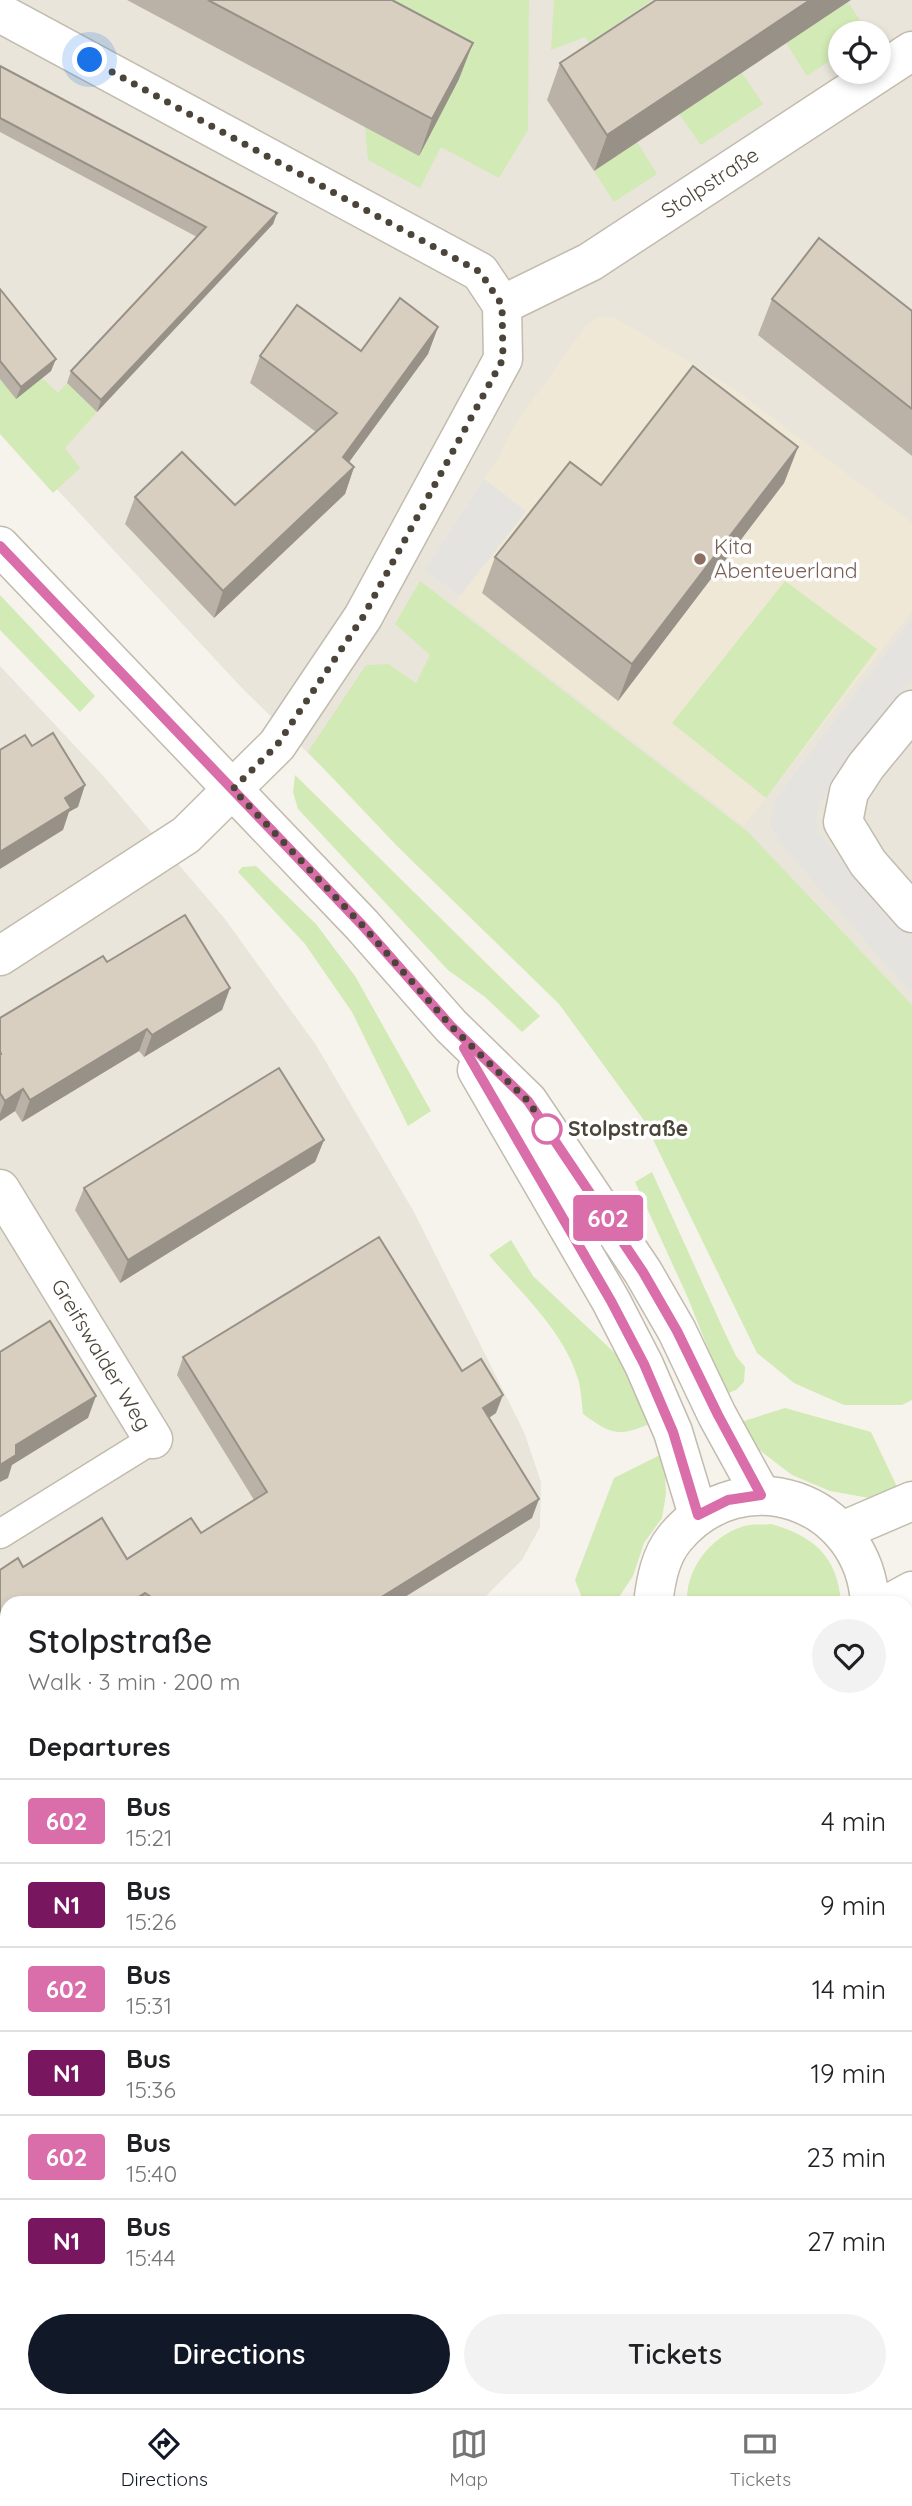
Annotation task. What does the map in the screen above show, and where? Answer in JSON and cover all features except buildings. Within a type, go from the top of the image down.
[{"type":"street","points":[[0,13],[480,272],[502,305],[503,359],[363,617],[277,745],[186,835],[0,956]]},
{"type":"street","name":"Stolpstraße","points":[[502,305],[590,261],[912,51]]},
{"type":"street","points":[[0,546],[362,925],[451,1026],[528,1101],[607,1216],[677,1331],[761,1495]]},
{"type":"street","points":[[912,710],[866,766],[849,792],[843,822],[868,863],[912,913]]},
{"type":"street","points":[[451,1026],[611,1301],[644,1364],[673,1432],[698,1515]]},
{"type":"street","name":"Greifswalder Weg","points":[[0,1189],[153,1439]]},
{"type":"street","points":[[654,1596],[658,1569],[674,1539],[698,1515],[728,1500],[761,1495],[791,1499],[819,1511],[842,1531],[859,1556],[869,1584],[870,1596]]},
{"type":"street","points":[[842,1531],[912,1501]]},
{"type":"lane","name":"Greifswalder Weg","points":[[0,1534],[153,1439]]},
{"type":"shaded area","points":[[0,0],[912,0],[912,1379],[645,1098],[569,998],[403,847],[241,687],[0,428]]},
{"type":"shaded area","name":"Kita Abenteuerland","points":[[606,316],[617,319],[736,390],[912,523],[912,611],[744,826],[454,604],[526,511],[484,479],[499,457],[512,429],[585,327]]},
{"type":"shaded area","points":[[484,479],[526,511],[460,596],[425,570]]},
{"type":"shaded area","points":[[912,619],[912,679],[819,803],[816,819],[819,834],[912,938],[912,994],[781,844],[770,824],[776,799]]},
{"type":"shaded area","points":[[0,666],[106,779],[225,919],[316,1045],[414,1212],[524,1432],[541,1482],[540,1527],[522,1560],[485,1596],[0,1596]]},
{"type":"green space","points":[[311,0],[529,0],[528,130],[499,178],[441,147],[420,188],[368,160],[365,127]]},
{"type":"green space","points":[[554,0],[652,0],[589,43],[585,37],[551,50]]},
{"type":"green space","points":[[848,2],[860,21],[828,21],[828,62],[807,76],[786,43]]},
{"type":"green space","points":[[742,73],[763,104],[701,145],[679,114]]},
{"type":"green space","points":[[637,142],[657,174],[614,202],[594,171]]},
{"type":"green space","points":[[42,378],[58,393],[67,383],[97,412],[65,448],[80,468],[53,493],[0,434],[0,379],[16,399]]},
{"type":"green space","points":[[420,581],[748,832],[912,1005],[912,1400],[902,1405],[844,1405],[794,1383],[757,1353],[643,1119],[559,1004],[397,846],[308,752],[366,665],[388,664],[416,683],[430,655],[395,624]]},
{"type":"green space","points":[[785,581],[877,649],[766,798],[672,723]]},
{"type":"green space","points":[[0,595],[95,696],[80,712],[0,630]]},
{"type":"green space","points":[[295,775],[540,1016],[522,1032],[485,997],[448,970],[298,809],[293,792]]},
{"type":"green space","points":[[256,866],[316,924],[355,976],[431,1111],[408,1126],[352,1012],[305,944],[238,872],[242,867]]},
{"type":"green space","points":[[652,1172],[725,1333],[736,1356],[745,1367],[744,1382],[736,1390],[726,1394],[688,1298],[635,1182]]},
{"type":"green space","points":[[511,1240],[533,1276],[618,1356],[651,1423],[630,1431],[615,1432],[583,1414],[579,1382],[564,1346],[541,1314],[489,1255]]},
{"type":"green space","points":[[785,1408],[871,1432],[900,1493],[875,1499],[830,1491],[792,1475],[758,1449],[741,1422]]},
{"type":"green space","points":[[664,1453],[666,1494],[662,1518],[644,1543],[633,1576],[620,1596],[581,1596],[575,1580],[614,1478]]},
{"type":"green space","points":[[771,1524],[811,1542],[829,1561],[840,1596],[688,1596],[691,1577],[704,1554],[724,1535],[749,1525]]},
{"type":"bus line","name":"602","points":[[0,546],[362,925],[451,1026],[528,1101],[643,1272],[677,1331],[761,1495],[728,1500],[698,1515],[673,1432],[644,1364],[611,1301],[464,1048]]},
{"type":"place","name":"Kita Abenteuerland","points":[[700,559]]},
{"type":"place","name":"Stolpstraße","points":[[547,1129]]},
{"type":"route","points":[[90,60],[480,272],[502,305],[503,359],[363,617],[277,745],[233,789],[362,925],[451,1026],[528,1101],[547,1129]]}]
